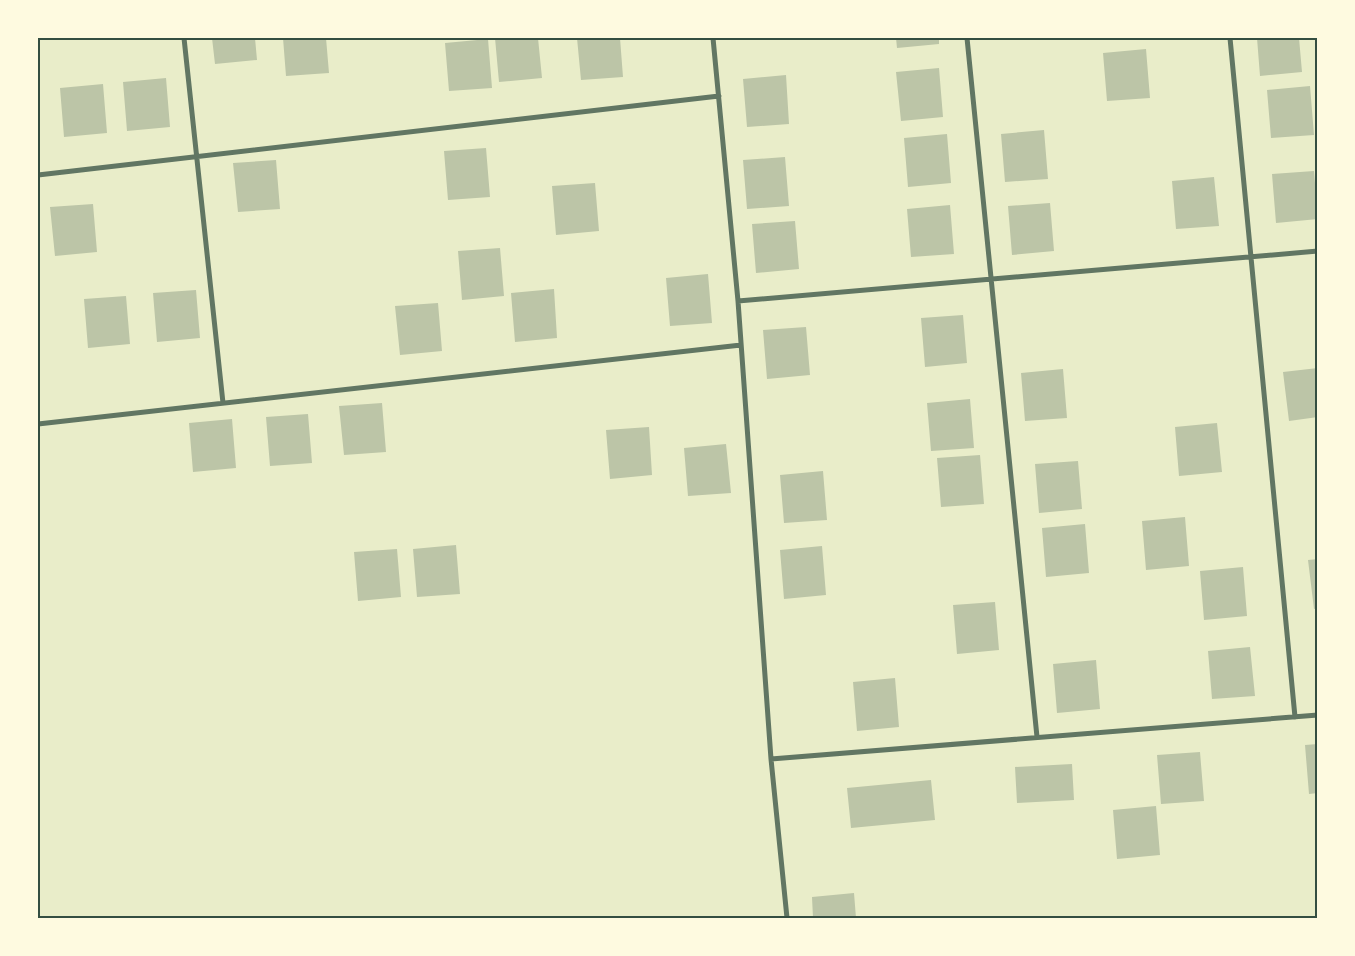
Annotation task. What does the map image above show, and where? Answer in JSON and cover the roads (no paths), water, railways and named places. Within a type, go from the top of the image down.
[{"type":"street","points":[[184,38],[223,403]]},
{"type":"street","points":[[713,38],[738,301],[771,758],[787,918]]},
{"type":"street","points":[[967,38],[1037,737]]},
{"type":"street","points":[[1230,38],[1295,717]]},
{"type":"street","points":[[38,175],[719,96]]},
{"type":"street","points":[[738,301],[1318,251]]},
{"type":"street","points":[[38,424],[741,345]]},
{"type":"street","points":[[771,758],[1318,715]]}]
